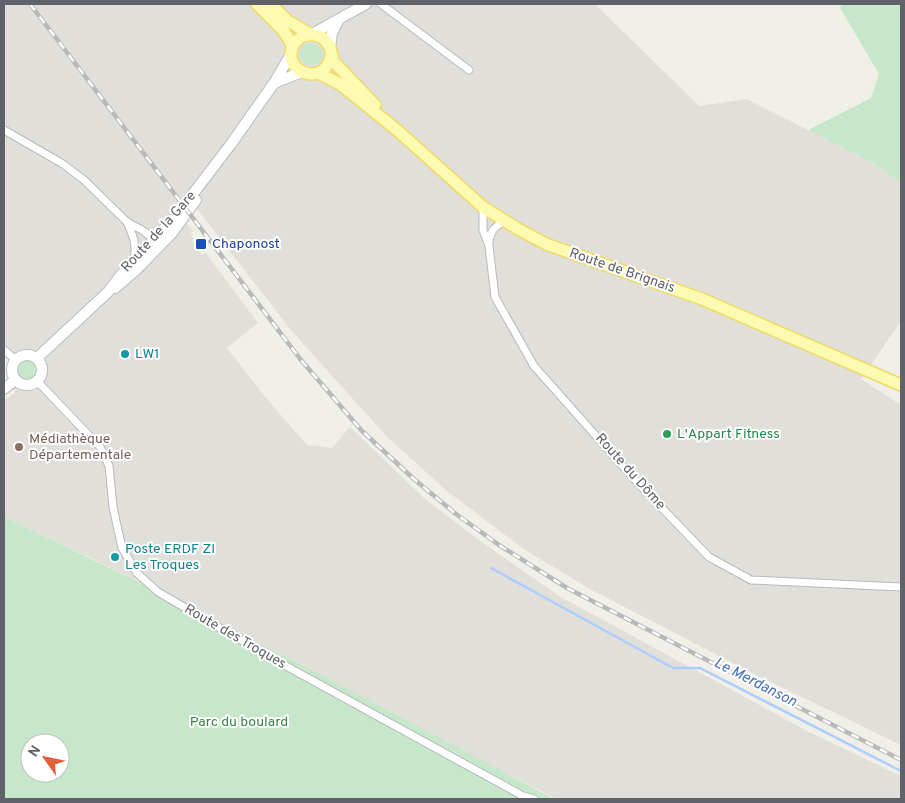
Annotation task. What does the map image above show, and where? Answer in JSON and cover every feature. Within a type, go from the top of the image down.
[{"type":"main road","points":[[256,4],[283,30],[292,50],[295,66],[302,72],[313,74],[327,67],[332,33],[339,19]]},
{"type":"main road","points":[[270,4],[288,22],[323,38],[330,51]]},
{"type":"main road","points":[[292,50],[300,38],[366,4]]},
{"type":"main road","name":"Route de la Gare","points":[[37,358],[108,292],[176,216],[210,173],[274,83],[292,50]]},
{"type":"main road","name":"Route de Brignais","points":[[330,51],[334,62],[397,130]]},
{"type":"main road","points":[[274,83],[302,72]]},
{"type":"main road","name":"Route de Brignais","points":[[318,73],[340,84],[397,130],[483,207],[546,244],[702,299],[901,385]]},
{"type":"main road","name":"Route de la Gare","points":[[108,292],[121,285],[176,228],[194,203],[210,173]]},
{"type":"main road","points":[[24,355],[37,358],[43,369],[38,382],[28,386],[18,383],[12,370],[16,360],[24,355]]},
{"type":"main road","name":"Route de Brignais","points":[[870,373],[901,393]]},
{"type":"main road","points":[[4,389],[15,380]]},
{"type":"street","points":[[381,4],[469,70]]},
{"type":"street","points":[[4,130],[63,164],[84,180],[126,222],[142,230],[154,240]]},
{"type":"street","name":"Route du Dôme","points":[[483,207],[483,230],[489,246],[495,297],[534,366],[636,482],[709,557],[751,580],[901,587]]},
{"type":"street","points":[[489,246],[490,233],[496,226],[505,221]]},
{"type":"street","points":[[126,222],[134,238],[136,248],[134,262]]},
{"type":"street","points":[[4,350],[16,360]]},
{"type":"street","name":"Route des Troques","points":[[38,382],[100,447],[109,466],[122,548],[137,573],[158,592],[277,661],[523,796],[534,799]]},
{"type":"shaded area","points":[[4,4],[595,4],[699,106],[747,99],[873,163],[901,183],[901,321],[861,379],[901,405],[901,745],[752,673],[592,590],[525,550],[447,491],[387,437],[291,330],[197,209],[187,224],[193,231],[190,233],[194,239],[192,241],[202,255],[206,253],[258,323],[227,348],[266,398],[307,445],[332,448],[350,427],[424,498],[479,540],[559,596],[807,731],[901,776],[901,799],[556,799],[93,559],[4,517],[4,400],[15,393],[8,348],[4,345]]},
{"type":"green space","points":[[843,4],[901,4],[901,183],[873,163],[808,130],[871,98],[879,74],[840,8]]},
{"type":"green space","points":[[311,43],[319,46],[322,54],[319,62],[311,65],[303,62],[300,54],[303,46]]},
{"type":"green space","points":[[27,361],[33,364],[36,370],[33,376],[27,379],[21,376],[18,370],[21,364]]},
{"type":"green space","name":"Parc du boulard","points":[[4,517],[143,584],[281,654],[554,799],[4,799]]},
{"type":"waterway","name":"Le Merdanson","points":[[491,568],[673,668],[700,668],[901,771]]},
{"type":"railway","points":[[30,4],[301,360],[362,431],[415,480],[456,514],[499,545],[567,588],[901,760]]},
{"type":"place","name":"Chaponost","points":[[201,244]]},
{"type":"place","name":"LW1","points":[[125,354]]},
{"type":"place","name":"L'Appart Fitness","points":[[667,434]]},
{"type":"place","name":"Médiathèque Départementale","points":[[19,447]]},
{"type":"place","name":"Poste ERDF ZI Les Troques","points":[[115,557]]}]
